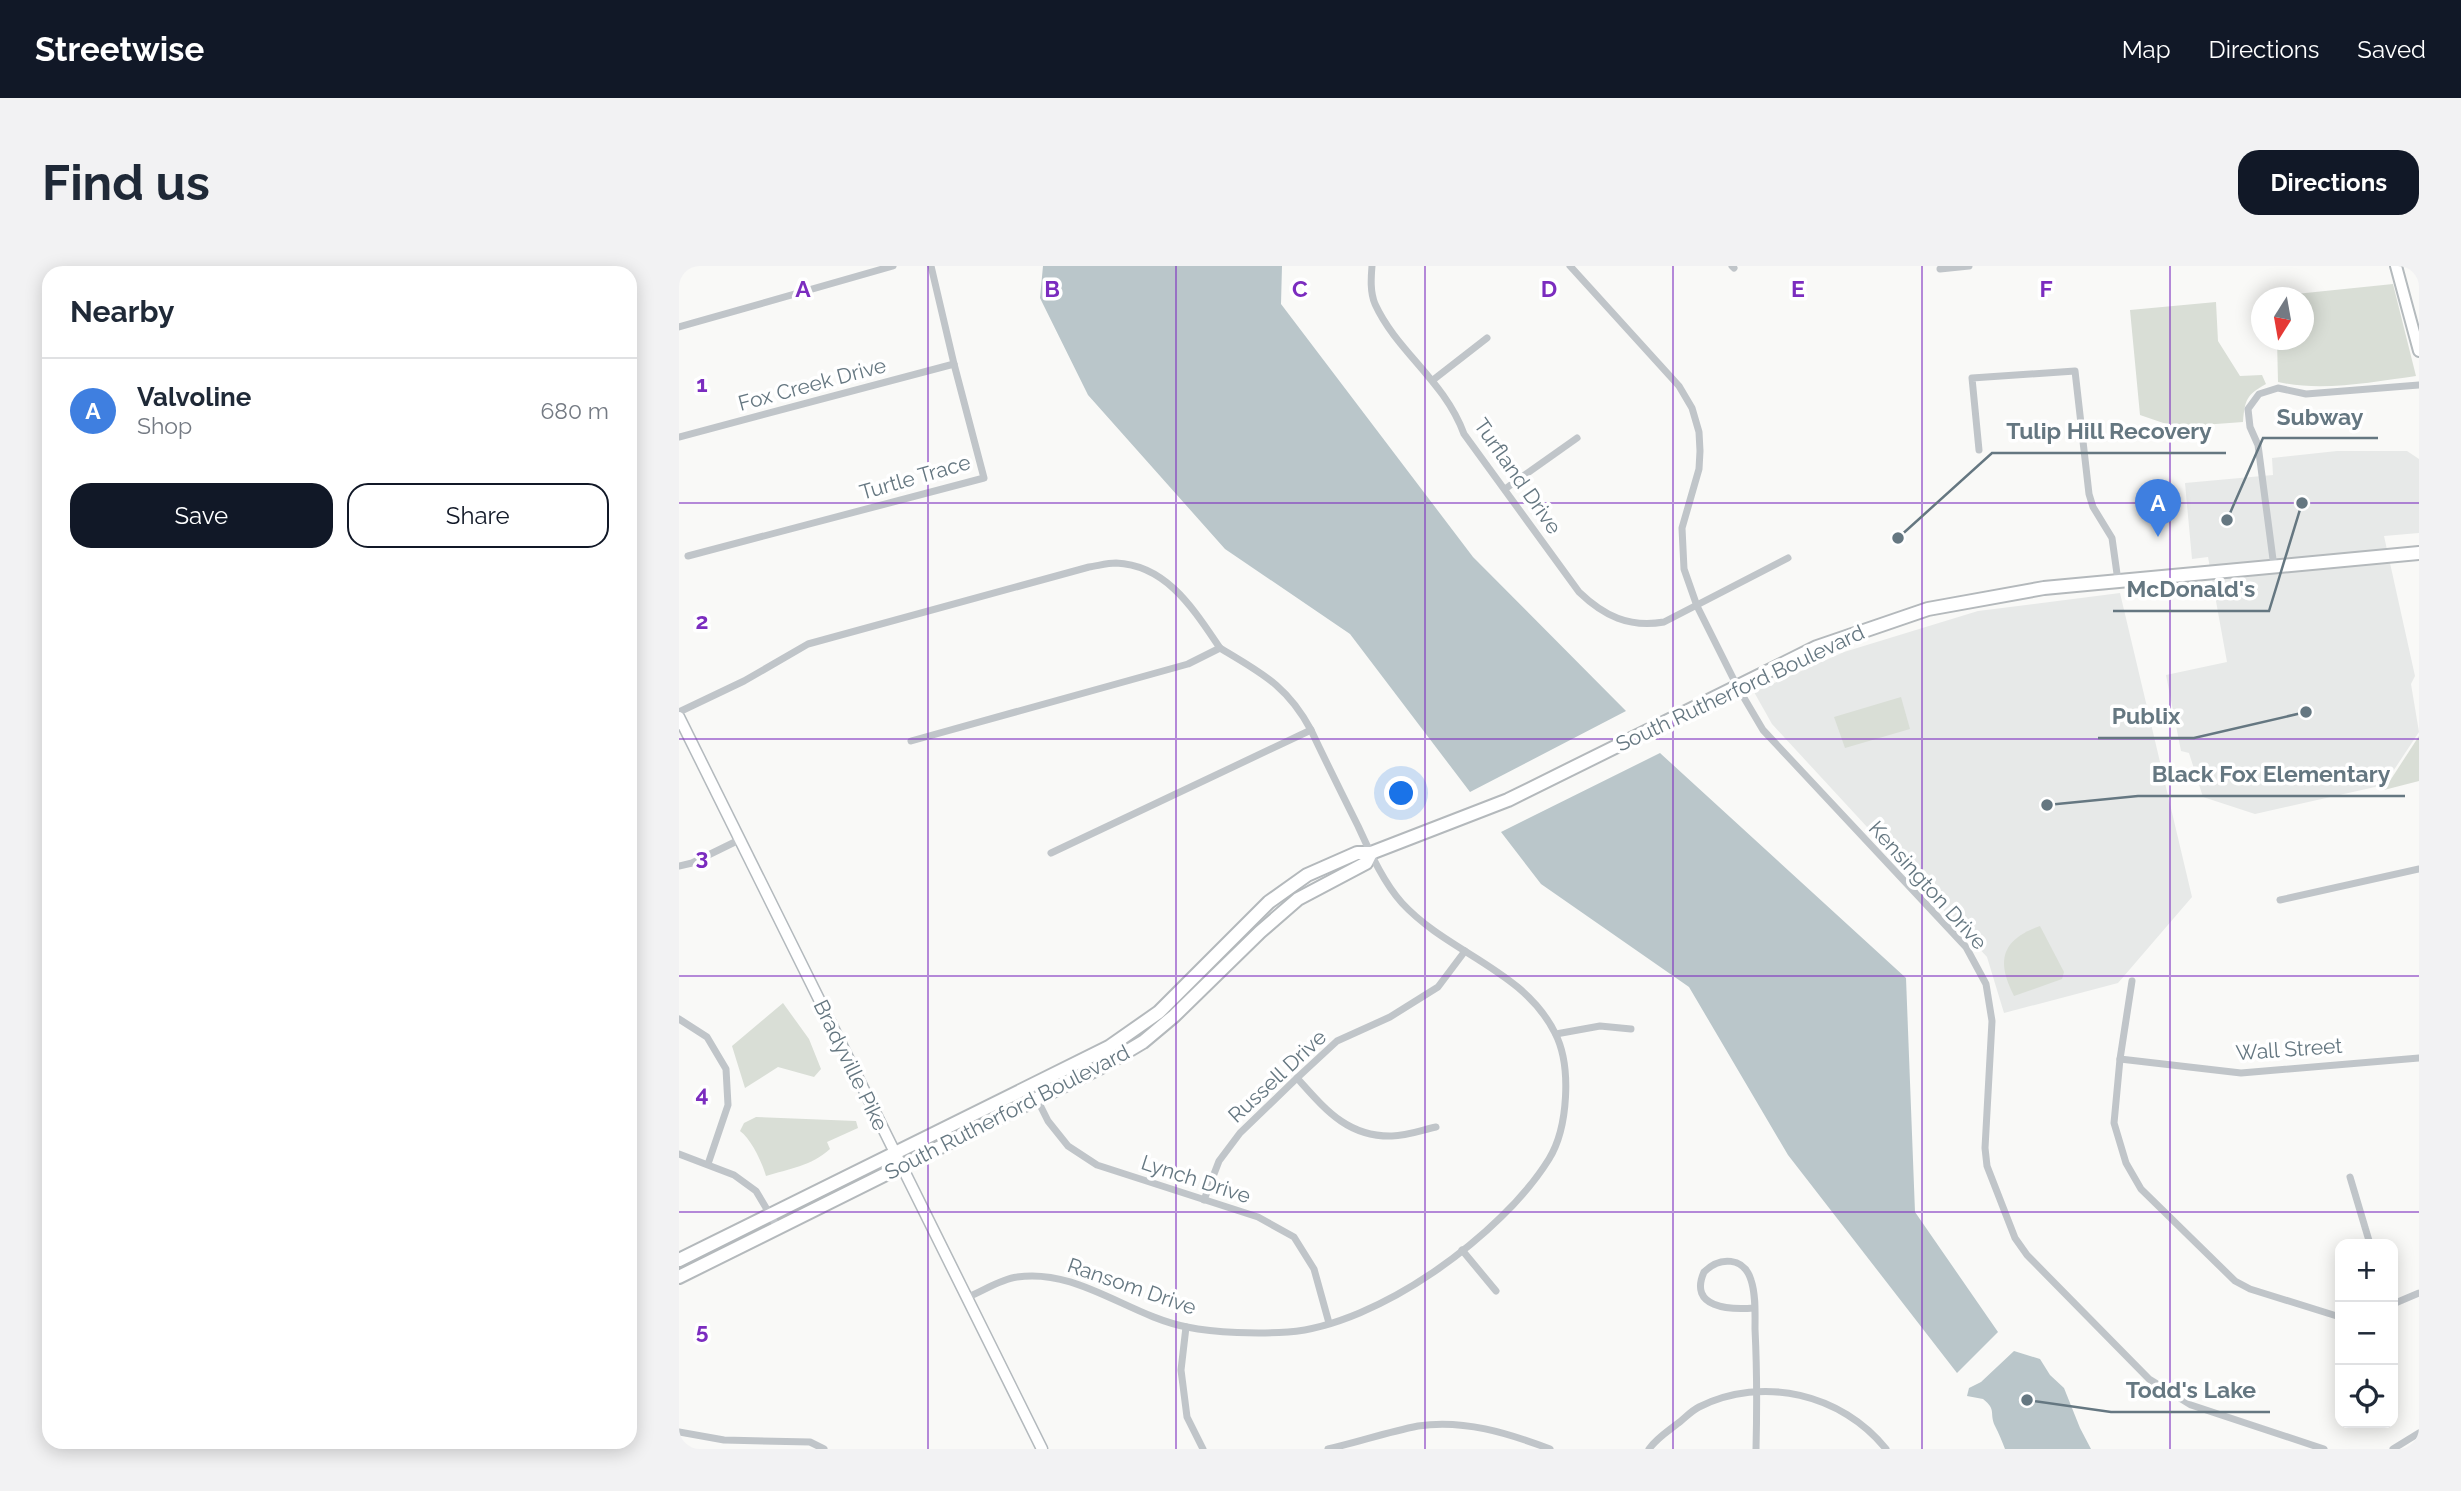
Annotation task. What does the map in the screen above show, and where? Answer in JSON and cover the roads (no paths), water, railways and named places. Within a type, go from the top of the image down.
[{"type":"highway","name":"South Rutherford Boulevard","points":[[679,1260],[1108,1047],[1159,1012],[1269,902],[1307,875],[1357,853],[1371,853],[1508,800],[1817,648],[1928,609],[2044,588],[2419,553]]},
{"type":"highway","name":"South Rutherford Boulevard","points":[[679,1276],[1101,1067],[1143,1042],[1298,899],[1366,863],[1371,853]]},
{"type":"main road","points":[[2396,266],[2419,351]]},
{"type":"main road","name":"Bradyville Pike","points":[[679,717],[1042,1449]]},
{"type":"street","points":[[679,327],[893,266]]},
{"type":"street","name":"Turtle Trace","points":[[688,556],[984,478],[930,266]]},
{"type":"street","name":"Turfland Drive","points":[[1372,266],[1370,283],[1374,302],[1389,328],[1433,380],[1456,412],[1464,434],[1579,592],[1594,607],[1627,622],[1649,625],[1664,622],[1788,558]]},
{"type":"street","name":"Kensington Drive","points":[[1570,266],[1679,386],[1692,408],[1699,432],[1700,451],[1699,469],[1682,528],[1684,569],[1697,606],[1737,686],[1763,730],[1966,947],[1986,984],[1992,1021],[1985,1148],[1987,1166],[2015,1238],[2027,1255],[2150,1379],[2167,1392],[2191,1405],[2323,1449]]},
{"type":"street","points":[[1940,269],[1969,266]]},
{"type":"street","points":[[1433,380],[1487,338]]},
{"type":"street","name":"Fox Creek Drive","points":[[679,437],[954,364]]},
{"type":"street","points":[[1979,450],[1972,377],[2075,371],[2089,494],[2093,507],[2112,538],[2118,581]]},
{"type":"street","points":[[2274,567],[2258,445],[2250,428],[2249,409],[2259,394],[2278,388],[2306,394],[2419,385]]},
{"type":"street","points":[[1505,489],[1577,438]]},
{"type":"street","points":[[679,712],[744,681],[808,644],[1114,563],[1140,567],[1162,578],[1181,593],[1220,648],[1188,664],[911,741]]},
{"type":"street","name":"Ransom Drive","points":[[968,1297],[1016,1277],[1055,1278],[1090,1289],[1137,1311],[1186,1327],[1289,1332],[1329,1323],[1377,1305],[1425,1277],[1462,1250],[1520,1200],[1551,1156],[1566,1107],[1565,1071],[1556,1034],[1534,1002],[1501,974],[1427,927],[1401,902],[1371,853],[1301,711],[1285,691],[1220,648]]},
{"type":"street","points":[[1051,853],[1311,730]]},
{"type":"street","points":[[679,866],[692,863],[739,840]]},
{"type":"street","points":[[2280,900],[2419,869]]},
{"type":"street","name":"Russell Drive","points":[[1205,1200],[1219,1161],[1240,1133],[1297,1078],[1337,1041],[1390,1017],[1438,987],[1465,951]]},
{"type":"street","points":[[2132,981],[2114,1123],[2126,1163],[2141,1189],[2235,1281],[2250,1289],[2335,1315]]},
{"type":"street","points":[[679,1019],[707,1037],[726,1069],[727,1105],[708,1164]]},
{"type":"street","points":[[1556,1034],[1600,1026],[1631,1029]]},
{"type":"street","name":"Wall Street","points":[[2120,1059],[2241,1073],[2419,1058]]},
{"type":"street","points":[[1297,1078],[1331,1115],[1359,1132],[1393,1136],[1436,1128]]},
{"type":"street","name":"Lynch Drive","points":[[1030,1086],[1048,1121],[1068,1146],[1097,1165],[1258,1217],[1294,1237],[1314,1269],[1329,1323]]},
{"type":"street","points":[[679,1154],[734,1175],[756,1191],[778,1228]]},
{"type":"street","points":[[2350,1177],[2369,1239]]},
{"type":"street","points":[[1462,1250],[1496,1291]]},
{"type":"street","points":[[1754,1308],[1727,1309],[1709,1301],[1701,1288],[1705,1272],[1723,1261],[1733,1261],[1741,1265],[1751,1279],[1754,1308],[1757,1392],[1756,1449]]},
{"type":"street","points":[[2398,1302],[2419,1293]]},
{"type":"street","points":[[1186,1327],[1181,1370],[1187,1417],[1203,1449]]},
{"type":"street","points":[[1649,1449],[1655,1441],[1699,1408],[1741,1394],[1757,1392],[1786,1393],[1828,1404],[1864,1426],[1886,1449]]},
{"type":"street","points":[[1328,1449],[1419,1426],[1463,1425],[1508,1433],[1550,1449]]},
{"type":"street","points":[[679,1432],[723,1440],[810,1442],[824,1449]]},
{"type":"street","points":[[2393,1449],[2419,1433]]},
{"type":"place","name":"McDonald's","points":[[2302,503]]},
{"type":"place","name":"Subway","points":[[2227,520]]},
{"type":"place","name":"Valvoline","points":[[2158,537]]},
{"type":"place","name":"Tulip Hill Recovery","points":[[1898,538]]},
{"type":"place","name":"Publix","points":[[2306,712]]},
{"type":"place","name":"Black Fox Elementary","points":[[2047,805]]},
{"type":"place","name":"Todd's Lake","points":[[2027,1400]]}]
